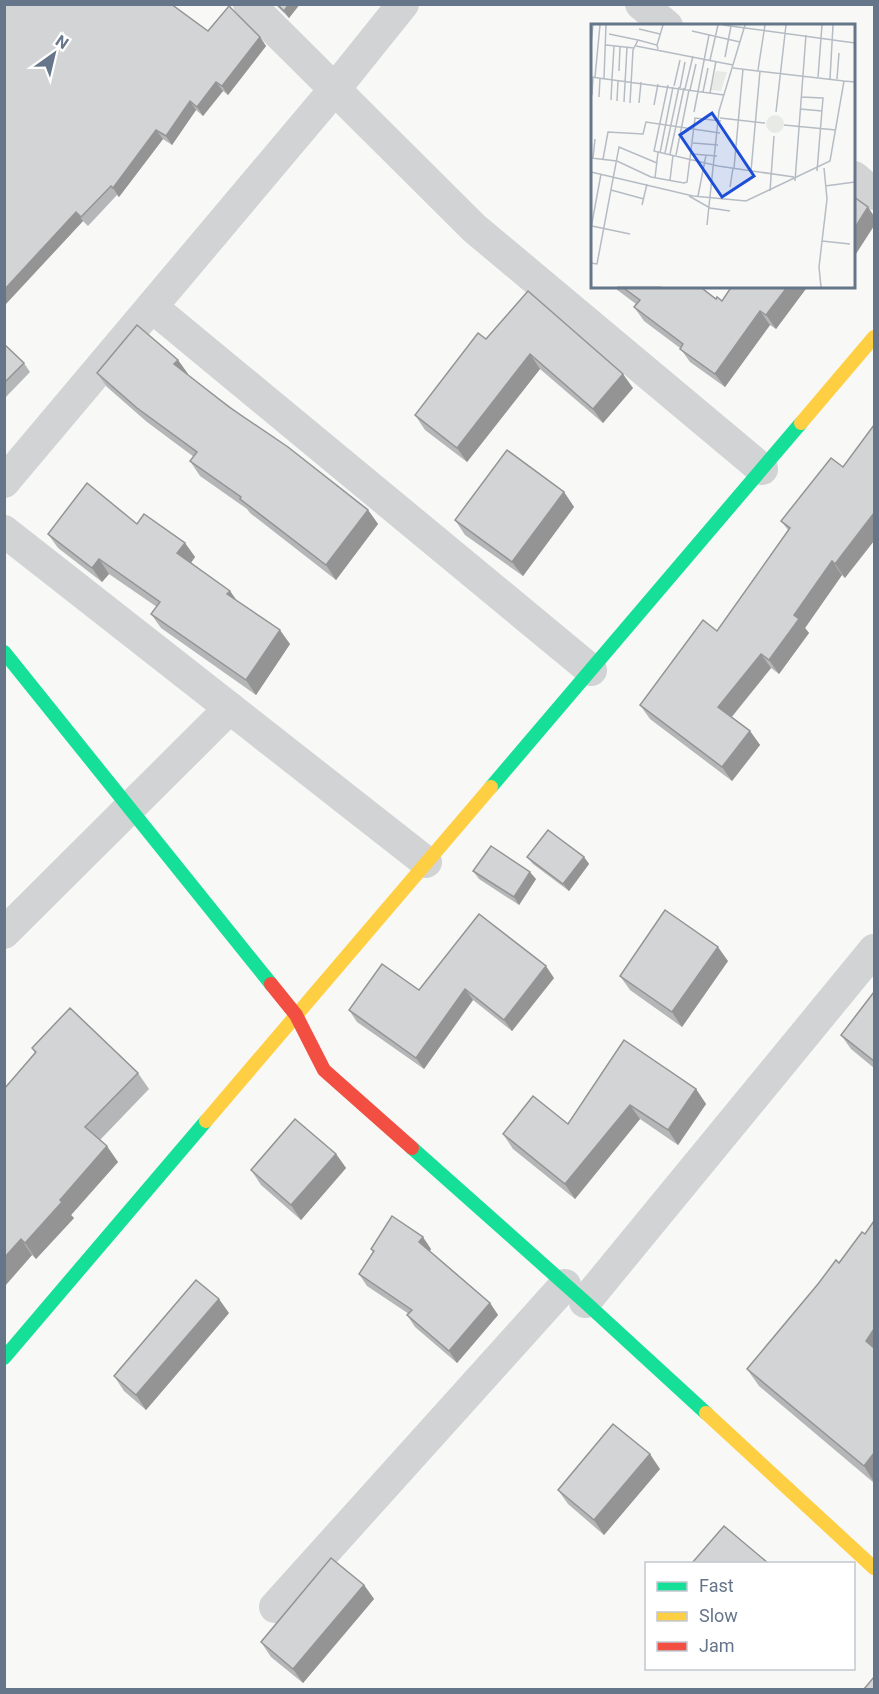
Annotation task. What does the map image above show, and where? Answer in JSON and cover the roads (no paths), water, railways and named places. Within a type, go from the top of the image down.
[{"type":"street","points":[[249,4],[474,228],[762,469]]},
{"type":"street","points":[[4,482],[334,90],[403,4]]},
{"type":"street","points":[[641,4],[665,24]]},
{"type":"street","points":[[855,178],[874,194]]},
{"type":"street","points":[[152,307],[591,670]]},
{"type":"street","points":[[4,1358],[874,337]]},
{"type":"street","points":[[4,531],[426,862]]},
{"type":"street","points":[[4,652],[296,1016],[324,1070],[575,1293],[874,1568]]},
{"type":"street","points":[[4,933],[230,708]]},
{"type":"street","points":[[275,1607],[575,1293],[874,950]]}]
